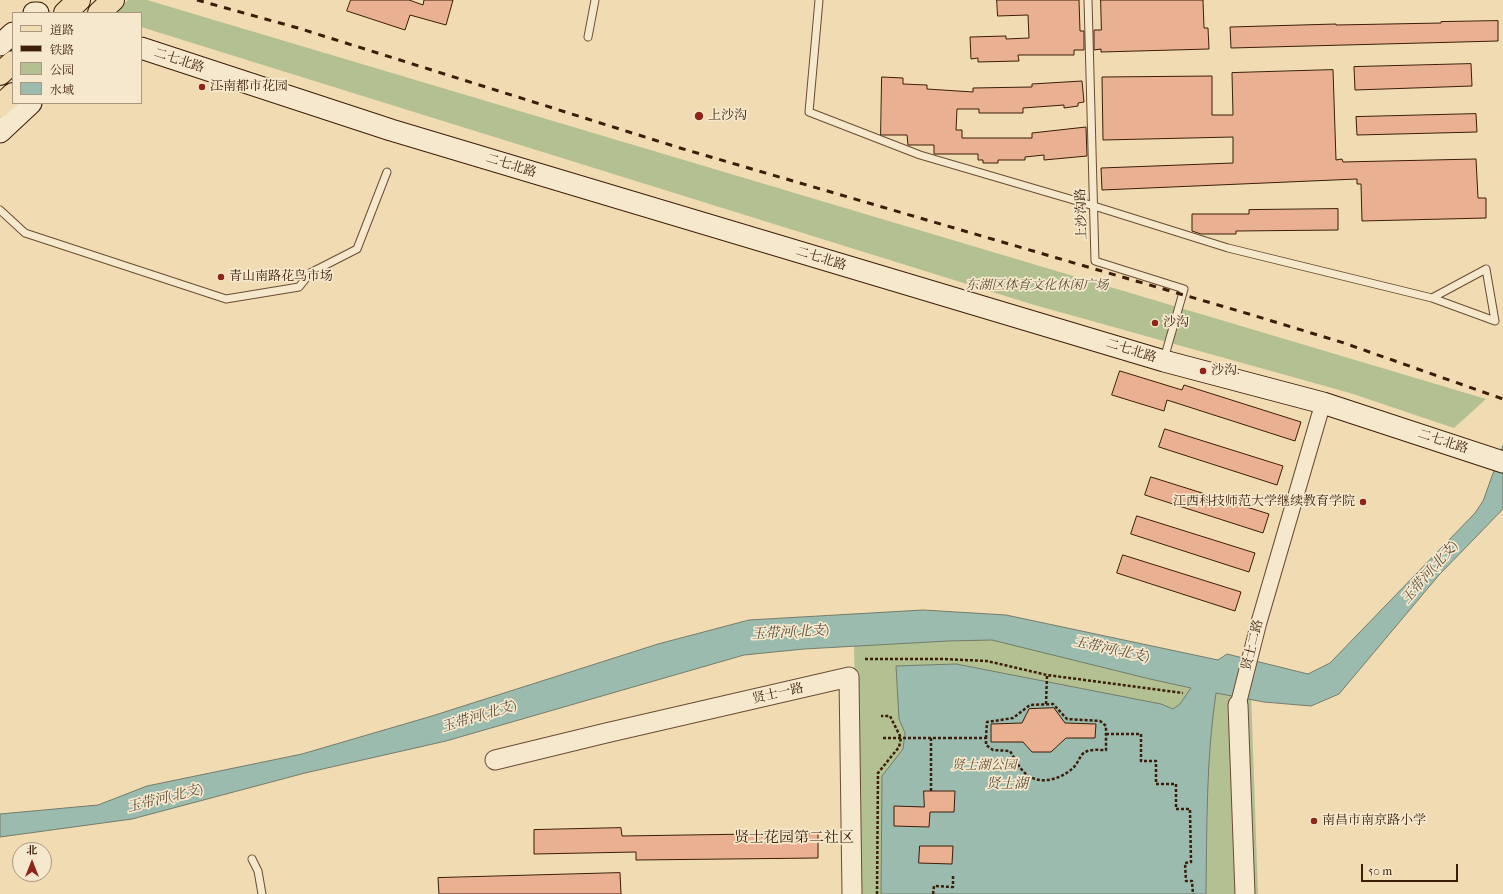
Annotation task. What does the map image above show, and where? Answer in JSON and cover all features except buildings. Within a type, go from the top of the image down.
[{"type":"main road","points":[[66,12],[79,0]]},
{"type":"main road","points":[[100,12],[113,0]]},
{"type":"main road","points":[[0,45],[12,34]]},
{"type":"main road","name":"二七北路","points":[[142,48],[391,130],[1164,361],[1323,403],[1503,462]]},
{"type":"main road","points":[[0,74],[12,63]]},
{"type":"main road","points":[[0,106],[12,95]]},
{"type":"main road","points":[[0,132],[30,104]]},
{"type":"street","name":"贤士二路","points":[[1245,894],[1238,705],[1259,622],[1323,403]]},
{"type":"street","name":"贤士一路","points":[[496,760],[849,677],[852,894]]},
{"type":"lane","points":[[588,37],[595,0]]},
{"type":"lane","points":[[818,0],[808,112],[920,155],[1094,206],[1228,248],[1432,298],[1495,322],[1486,268],[1432,298]]},
{"type":"lane","name":"上沙沟路","points":[[1088,0],[1095,261],[1184,289],[1164,361]]},
{"type":"lane","points":[[0,210],[25,233],[226,299],[299,287],[310,273],[357,249],[387,172]]},
{"type":"lane","points":[[252,859],[258,871],[262,894]]},
{"type":"path","points":[[866,660],[943,659],[987,661],[1047,675],[1183,693]]},
{"type":"path","points":[[1046,704],[1047,675]]},
{"type":"path","points":[[1053,704],[1067,719],[1100,721],[1106,726],[1106,734],[1106,750],[1091,750],[1083,753],[1075,766],[1066,774],[1055,779],[1033,778],[1025,773],[1010,751],[993,750],[986,745],[987,722],[1013,718],[1030,705],[1053,704]]},
{"type":"path","points":[[877,894],[878,773],[899,747],[901,738],[890,716],[881,716]]},
{"type":"path","points":[[1106,734],[1141,734],[1141,761],[1156,761],[1156,784],[1176,784],[1176,809],[1190,810],[1191,862],[1185,863],[1186,881],[1192,881],[1193,894]]},
{"type":"path","points":[[883,738],[986,738]]},
{"type":"path","points":[[931,738],[931,791]]},
{"type":"path","points":[[933,894],[934,886],[953,887],[953,874]]},
{"type":"green space","name":"东湖区体育文化休闲广场","points":[[128,0],[147,0],[1486,399],[1454,428],[1350,393],[1031,304],[142,27],[142,12],[114,12]]},
{"type":"green space","name":"贤士湖","points":[[993,637],[1251,693],[1258,894],[858,894],[854,643]]},
{"type":"water","name":"贤士湖公园","points":[[1503,446],[1503,509],[1439,575],[1339,694],[1311,706],[1264,702],[1216,693],[1210,743],[1206,894],[881,894],[882,776],[903,749],[905,733],[899,719],[896,666],[956,664],[1161,704],[1173,709],[1180,704],[1191,688],[992,640],[804,649],[744,655],[446,741],[305,773],[132,819],[0,837],[0,814],[98,805],[147,786],[302,754],[432,716],[658,644],[749,620],[923,610],[1006,615],[1218,660],[1227,654],[1308,674],[1330,663],[1475,513],[1483,501]]},
{"type":"railway","points":[[197,0],[298,28],[680,148],[1344,343],[1503,399]]},
{"type":"place","name":"江南都市花园","points":[[202,87]]},
{"type":"place","name":"上沙沟","points":[[699,116]]},
{"type":"place","name":"青山南路花鸟市场","points":[[221,277]]},
{"type":"place","name":"沙沟","points":[[1155,323]]},
{"type":"place","name":"沙沟.","points":[[1203,371]]},
{"type":"place","name":"江西科技师范大学继续教育学院","points":[[1363,502]]},
{"type":"place","name":"南昌市南京路小学","points":[[1314,821]]},
{"type":"district","name":"贤士花园第二社区","points":[[794,838]]},
{"type":"water label","name":"玉带河(北支)","points":[[1430,573]]},
{"type":"water label","name":"玉带河(北支)","points":[[790,633]]},
{"type":"water label","name":"玉带河(北支)","points":[[1111,650]]},
{"type":"water label","name":"玉带河(北支)","points":[[479,717]]},
{"type":"water label","name":"玉带河(北支)","points":[[165,799]]}]
